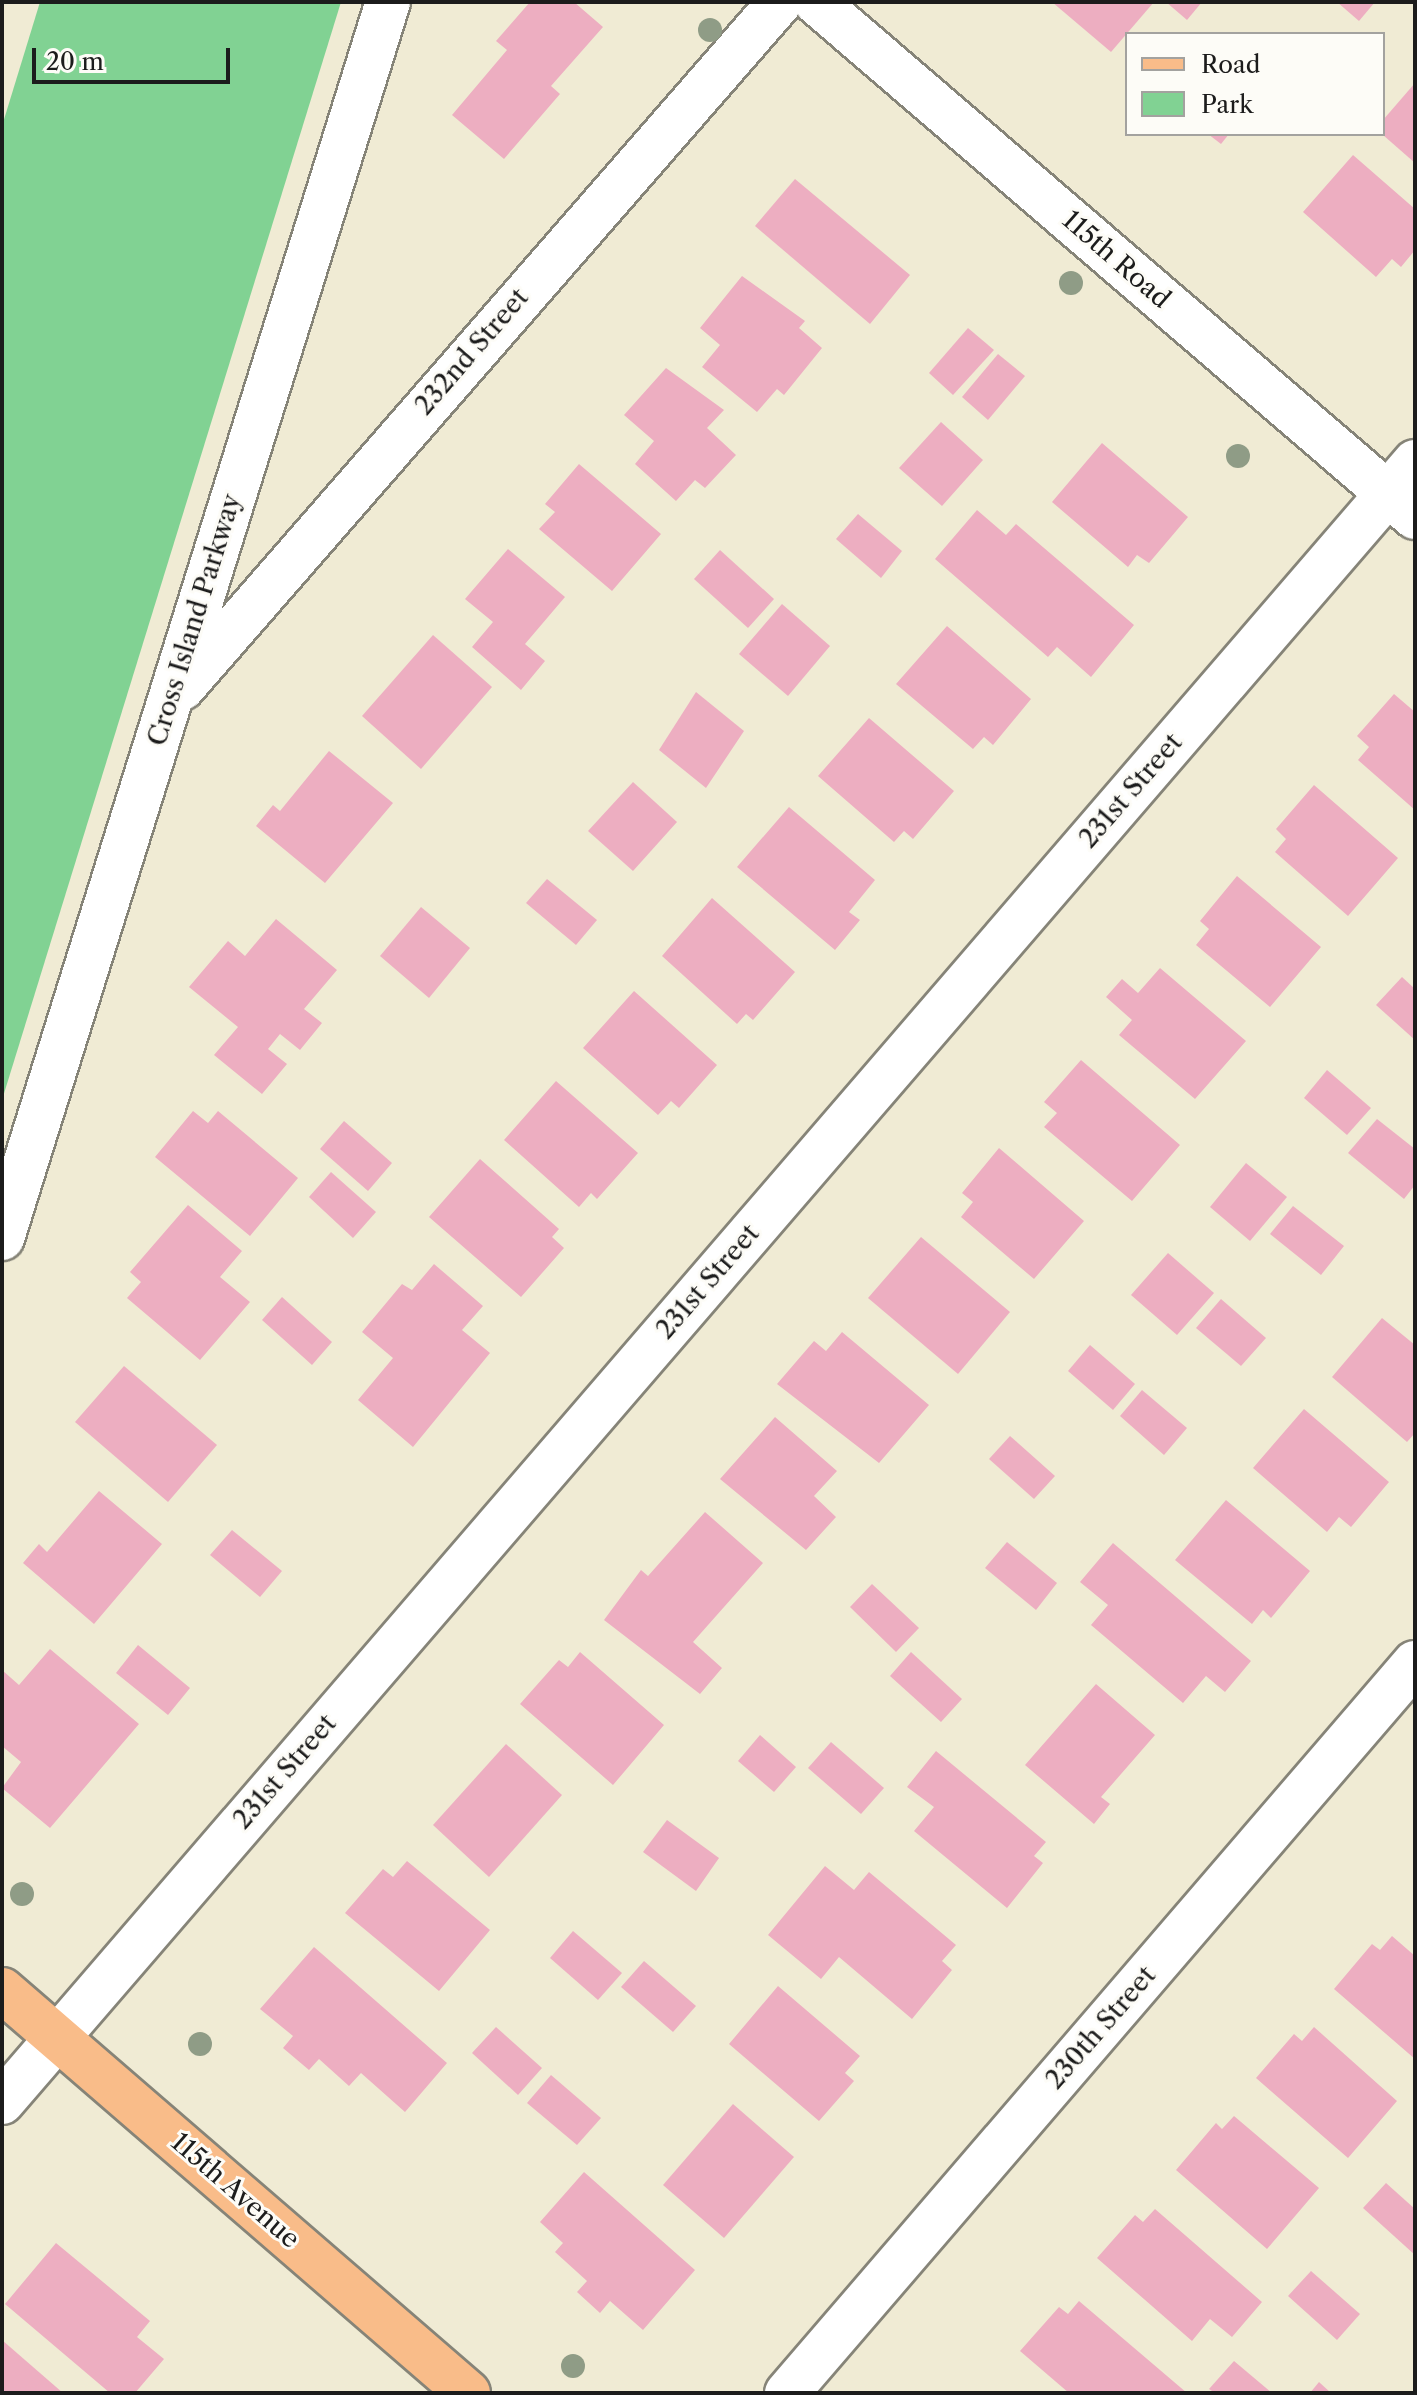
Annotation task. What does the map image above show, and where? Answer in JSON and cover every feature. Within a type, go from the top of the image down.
[{"type":"main road","name":"115th Avenue","points":[[2,1990],[468,2393]]},
{"type":"street","name":"Cross Island Parkway","points":[[2,1238],[388,2]]},
{"type":"street","name":"232nd Street","points":[[168,705],[780,2]]},
{"type":"street","name":"115th Road","points":[[816,2],[1406,491]]},
{"type":"street","name":"231st Street","points":[[2,2102],[1406,491]]},
{"type":"street","name":"230th Street","points":[[787,2393],[1415,1663]]},
{"type":"green space","points":[[40,2],[341,2],[2,1100],[2,126]]},
{"type":"building","points":[[530,2],[574,2],[603,27],[551,86],[560,94],[504,159],[452,115],[507,50],[496,41]]},
{"type":"building","points":[[1052,2],[1154,2],[1125,32],[1111,52]]},
{"type":"building","points":[[1166,2],[1202,2],[1187,20]]},
{"type":"building","points":[[1337,2],[1375,2],[1359,21]]},
{"type":"building","points":[[1415,83],[1415,163],[1384,136],[1385,118]]},
{"type":"building","points":[[1211,136],[1227,136],[1221,144]]},
{"type":"building","points":[[1353,155],[1415,209],[1415,250],[1401,267],[1392,259],[1376,277],[1303,212]]},
{"type":"building","points":[[795,179],[910,275],[870,324],[755,226]]},
{"type":"building","points":[[742,276],[805,321],[799,328],[822,348],[784,395],[777,389],[757,412],[702,367],[720,345],[700,328]]},
{"type":"building","points":[[968,328],[994,350],[953,395],[929,373]]},
{"type":"building","points":[[998,354],[1025,376],[988,420],[962,397]]},
{"type":"building","points":[[666,368],[724,410],[707,428],[736,455],[705,488],[695,480],[676,501],[635,464],[654,441],[624,415]]},
{"type":"building","points":[[941,422],[983,460],[942,506],[899,468]]},
{"type":"building","points":[[1102,443],[1188,517],[1149,563],[1137,555],[1128,567],[1052,502]]},
{"type":"building","points":[[579,464],[661,534],[612,591],[539,529],[555,512],[545,504]]},
{"type":"building","points":[[977,510],[1006,535],[1016,524],[1134,625],[1091,677],[1057,647],[1048,657],[935,559]]},
{"type":"building","points":[[858,514],[902,551],[881,578],[836,539]]},
{"type":"building","points":[[508,549],[565,597],[525,644],[545,661],[521,690],[472,647],[493,622],[465,599]]},
{"type":"building","points":[[720,550],[774,599],[748,628],[694,579]]},
{"type":"building","points":[[782,604],[830,646],[788,696],[739,654]]},
{"type":"building","points":[[947,626],[1031,699],[993,745],[984,737],[973,749],[896,684]]},
{"type":"building","points":[[433,635],[492,687],[421,769],[362,716]]},
{"type":"building","points":[[696,692],[744,731],[706,788],[659,750]]},
{"type":"building","points":[[1394,694],[1415,712],[1415,810],[1358,760],[1369,747],[1357,736]]},
{"type":"building","points":[[869,718],[954,791],[913,839],[904,831],[894,842],[818,776]]},
{"type":"building","points":[[329,751],[393,803],[325,883],[256,826],[273,805],[280,811]]},
{"type":"building","points":[[633,782],[677,822],[633,871],[588,831]]},
{"type":"building","points":[[1314,785],[1398,858],[1348,916],[1275,852],[1286,839],[1276,829]]},
{"type":"building","points":[[789,807],[875,880],[849,912],[860,920],[835,950],[737,867]]},
{"type":"building","points":[[1237,876],[1321,947],[1270,1007],[1196,945],[1209,929],[1200,921]]},
{"type":"building","points":[[547,879],[597,920],[576,945],[526,903]]},
{"type":"building","points":[[712,898],[795,972],[753,1020],[746,1014],[737,1024],[662,956]]},
{"type":"building","points":[[421,907],[470,948],[429,998],[380,956]]},
{"type":"building","points":[[276,919],[337,970],[304,1009],[322,1023],[300,1050],[280,1034],[268,1049],[287,1064],[262,1094],[214,1055],[238,1027],[189,987],[228,941],[245,956]]},
{"type":"building","points":[[1160,968],[1246,1041],[1195,1099],[1119,1035],[1132,1020],[1106,997],[1122,979],[1138,993]]},
{"type":"building","points":[[1402,977],[1415,989],[1415,1040],[1376,1005]]},
{"type":"building","points":[[634,991],[717,1065],[679,1108],[671,1101],[658,1115],[583,1048]]},
{"type":"building","points":[[1081,1060],[1180,1145],[1132,1201],[1044,1127],[1057,1113],[1044,1102]]},
{"type":"building","points":[[1327,1070],[1371,1108],[1347,1135],[1304,1098]]},
{"type":"building","points":[[556,1081],[638,1153],[597,1199],[591,1193],[579,1207],[504,1140]]},
{"type":"building","points":[[193,1111],[208,1123],[218,1111],[298,1178],[250,1236],[155,1157]]},
{"type":"building","points":[[1377,1119],[1415,1149],[1415,1185],[1404,1199],[1348,1153]]},
{"type":"building","points":[[344,1121],[392,1163],[368,1191],[320,1149]]},
{"type":"building","points":[[999,1148],[1084,1221],[1034,1279],[961,1217],[973,1202],[962,1193]]},
{"type":"building","points":[[480,1159],[559,1229],[552,1237],[564,1248],[521,1297],[429,1217]]},
{"type":"building","points":[[1246,1163],[1287,1197],[1250,1241],[1210,1207]]},
{"type":"building","points":[[331,1172],[376,1212],[353,1238],[309,1197]]},
{"type":"building","points":[[188,1205],[242,1251],[220,1277],[250,1302],[200,1360],[127,1298],[141,1282],[130,1272]]},
{"type":"building","points":[[1293,1206],[1344,1246],[1321,1275],[1270,1234]]},
{"type":"building","points":[[921,1237],[1010,1312],[958,1374],[868,1298]]},
{"type":"building","points":[[1168,1253],[1214,1293],[1177,1335],[1131,1295]]},
{"type":"building","points":[[434,1264],[483,1306],[462,1330],[490,1353],[413,1447],[358,1400],[393,1358],[362,1332],[402,1284],[412,1290]]},
{"type":"building","points":[[282,1297],[332,1342],[312,1365],[262,1320]]},
{"type":"building","points":[[1221,1299],[1266,1338],[1241,1366],[1196,1328]]},
{"type":"building","points":[[1382,1318],[1415,1345],[1415,1433],[1407,1442],[1332,1377]]},
{"type":"building","points":[[842,1332],[929,1405],[879,1463],[777,1384],[814,1341],[826,1351]]},
{"type":"building","points":[[1090,1345],[1135,1384],[1113,1410],[1068,1371]]},
{"type":"building","points":[[124,1366],[217,1445],[168,1502],[75,1422]]},
{"type":"building","points":[[1142,1390],[1187,1428],[1164,1455],[1120,1416]]},
{"type":"building","points":[[1304,1409],[1389,1482],[1351,1527],[1339,1517],[1327,1532],[1253,1468]]},
{"type":"building","points":[[775,1417],[837,1471],[814,1496],[836,1517],[806,1550],[720,1479]]},
{"type":"building","points":[[1010,1436],[1055,1476],[1034,1499],[989,1459]]},
{"type":"building","points":[[99,1491],[162,1544],[94,1624],[23,1563],[39,1544],[47,1552]]},
{"type":"building","points":[[1226,1500],[1310,1571],[1271,1618],[1263,1610],[1252,1624],[1175,1560]]},
{"type":"building","points":[[705,1512],[763,1563],[693,1642],[722,1668],[700,1694],[604,1620],[641,1570],[648,1576]]},
{"type":"building","points":[[232,1530],[282,1571],[260,1597],[210,1555]]},
{"type":"building","points":[[1007,1542],[1057,1583],[1036,1610],[985,1568]]},
{"type":"building","points":[[1113,1543],[1251,1661],[1225,1692],[1206,1676],[1183,1703],[1091,1625],[1108,1605],[1080,1582]]},
{"type":"building","points":[[872,1584],[919,1628],[896,1652],[850,1607]]},
{"type":"building","points":[[138,1645],[190,1688],[168,1715],[116,1673]]},
{"type":"building","points":[[50,1649],[139,1724],[50,1828],[2,1788],[21,1762],[2,1746],[2,1670],[19,1685]]},
{"type":"building","points":[[580,1652],[664,1725],[613,1785],[520,1704],[559,1660],[568,1667]]},
{"type":"building","points":[[911,1652],[962,1699],[941,1722],[890,1676]]},
{"type":"building","points":[[1096,1684],[1155,1735],[1101,1797],[1110,1804],[1094,1824],[1025,1765]]},
{"type":"building","points":[[760,1735],[796,1767],[774,1792],[738,1761]]},
{"type":"building","points":[[831,1742],[884,1788],[861,1814],[808,1768]]},
{"type":"building","points":[[506,1744],[562,1795],[489,1877],[433,1825]]},
{"type":"building","points":[[936,1751],[1046,1842],[1034,1856],[1043,1863],[1007,1908],[914,1831],[934,1807],[907,1787]]},
{"type":"building","points":[[667,1820],[719,1858],[696,1891],[643,1852]]},
{"type":"building","points":[[407,1861],[490,1930],[439,1991],[345,1913],[383,1869],[393,1877]]},
{"type":"building","points":[[825,1866],[854,1890],[869,1872],[956,1945],[942,1961],[952,1970],[912,2019],[839,1957],[821,1979],[768,1935]]},
{"type":"building","points":[[573,1931],[622,1973],[598,2000],[550,1958]]},
{"type":"building","points":[[1392,1936],[1415,1956],[1415,2059],[1334,1989],[1372,1944],[1380,1950]]},
{"type":"building","points":[[314,1947],[447,2063],[405,2112],[361,2073],[349,2086],[319,2059],[309,2070],[283,2048],[293,2036],[260,2009]]},
{"type":"building","points":[[644,1961],[696,2006],[673,2032],[621,1987]]},
{"type":"building","points":[[778,1986],[860,2056],[845,2073],[854,2081],[819,2121],[729,2044]]},
{"type":"building","points":[[496,2027],[542,2068],[518,2095],[472,2053]]},
{"type":"building","points":[[1314,2027],[1397,2101],[1348,2158],[1256,2078],[1294,2034],[1302,2041]]},
{"type":"building","points":[[551,2075],[601,2118],[577,2145],[527,2103]]},
{"type":"building","points":[[733,2104],[794,2157],[724,2238],[663,2185]]},
{"type":"building","points":[[1234,2116],[1319,2188],[1267,2249],[1176,2170],[1216,2123],[1222,2129]]},
{"type":"building","points":[[584,2172],[695,2270],[643,2330],[610,2301],[600,2313],[577,2292],[587,2281],[555,2252],[563,2243],[540,2222]]},
{"type":"building","points":[[1386,2183],[1415,2209],[1415,2255],[1363,2208]]},
{"type":"building","points":[[1155,2209],[1262,2302],[1232,2337],[1210,2319],[1192,2341],[1097,2258],[1135,2215],[1143,2222]]},
{"type":"building","points":[[56,2243],[150,2321],[137,2337],[164,2359],[135,2393],[110,2393],[5,2304]]},
{"type":"building","points":[[1311,2271],[1360,2314],[1337,2340],[1288,2296]]},
{"type":"building","points":[[1079,2301],[1187,2393],[1069,2393],[1020,2351],[1059,2307],[1068,2314]]},
{"type":"building","points":[[2,2340],[63,2393],[2,2393]]},
{"type":"building","points":[[1234,2361],[1272,2393],[1215,2393],[1209,2389]]},
{"type":"building","points":[[1319,2382],[1331,2393],[1310,2393]]}]
